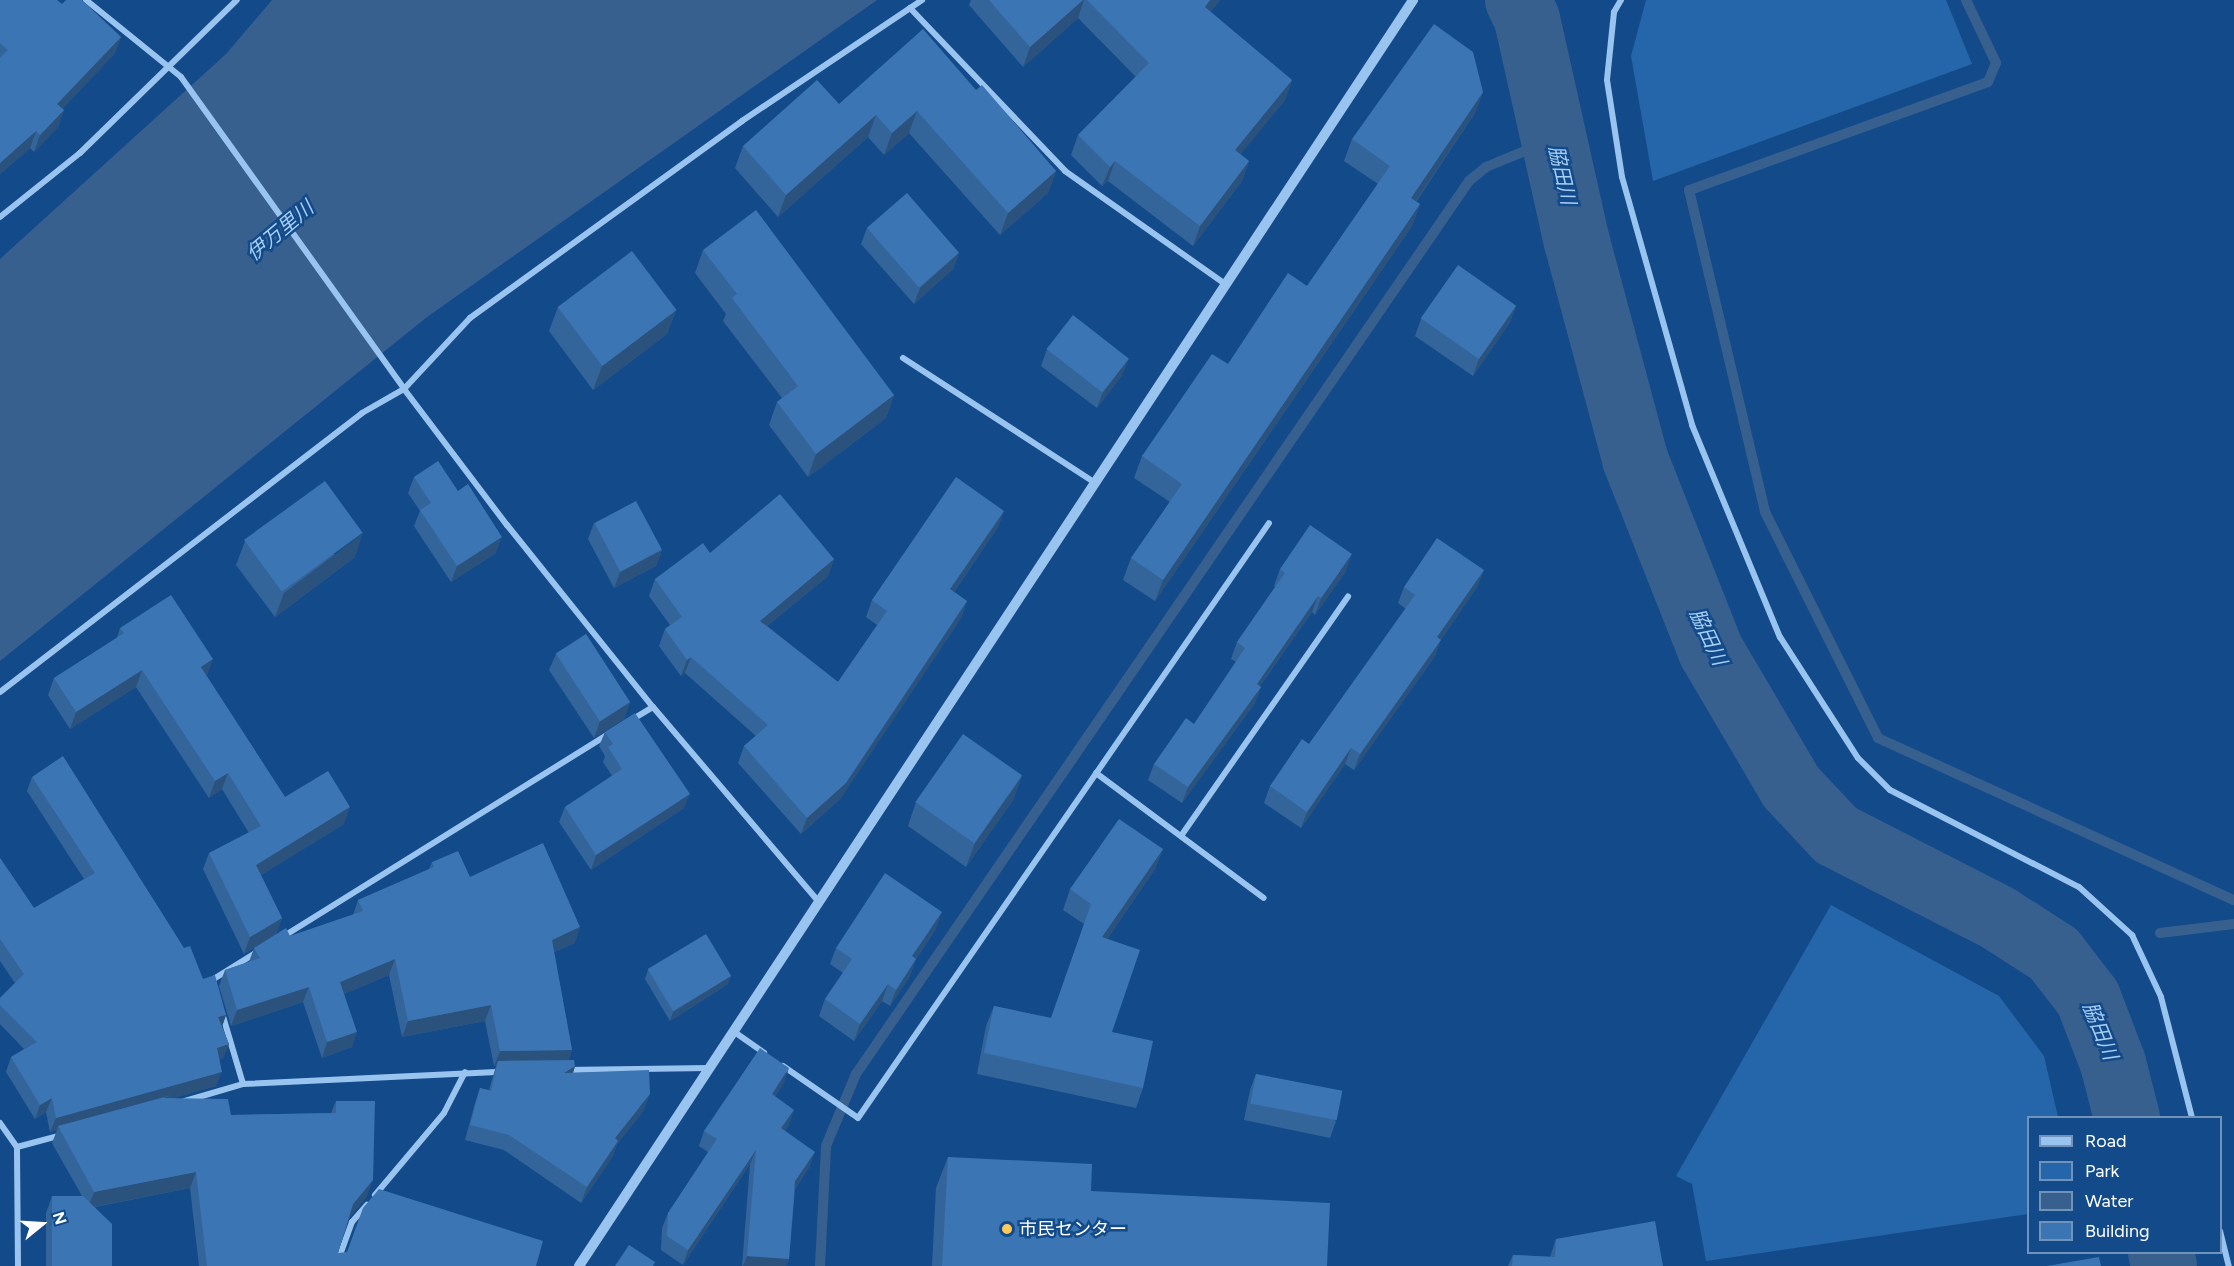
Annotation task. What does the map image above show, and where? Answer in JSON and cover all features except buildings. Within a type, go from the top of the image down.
[{"type":"street","points":[[86,0],[181,77],[392,368],[404,389],[653,706],[818,900]]},
{"type":"street","points":[[0,217],[80,153],[237,0]]},
{"type":"street","points":[[0,692],[362,413],[404,389],[470,318],[742,121],[922,0]]},
{"type":"street","points":[[579,1266],[1413,0]]},
{"type":"street","points":[[1621,0],[1614,12],[1607,81],[1622,177],[1692,425],[1780,638],[1858,758],[1890,790],[2079,887],[2132,935],[2161,997],[2191,1116]]},
{"type":"street","points":[[910,8],[1065,171],[1225,284]]},
{"type":"street","points":[[903,358],[1094,483]]},
{"type":"street","points":[[780,1064],[858,1118],[1269,523]]},
{"type":"street","points":[[1181,836],[1348,597]]},
{"type":"street","points":[[623,725],[653,706]]},
{"type":"street","points":[[273,942],[613,731]]},
{"type":"street","points":[[1096,773],[1264,898]]},
{"type":"street","points":[[216,990],[213,980],[262,949]]},
{"type":"street","points":[[219,1000],[243,1084]]},
{"type":"street","points":[[733,1031],[770,1058]]},
{"type":"street","points":[[558,1071],[709,1068]]},
{"type":"street","points":[[175,1103],[243,1084],[511,1071]]},
{"type":"street","points":[[336,1266],[352,1222],[444,1113],[465,1072]]},
{"type":"street","points":[[0,1123],[17,1147],[18,1266]]},
{"type":"street","points":[[17,1147],[74,1132]]},
{"type":"street","points":[[2222,1239],[2229,1266]]},
{"type":"green space","points":[[1646,0],[1946,0],[1972,64],[1653,181],[1631,56]]},
{"type":"green space","points":[[1831,905],[1999,996],[2044,1056],[2058,1116],[2027,1116],[2027,1214],[1706,1261],[1692,1184],[1676,1176]]},
{"type":"water","name":"伊万里川","points":[[272,0],[877,0],[427,317],[0,661],[0,259],[226,54]]},
{"type":"waterway","name":"脇田川","points":[[1518,0],[1527,19],[1577,242],[1635,459],[1711,651],[1791,787],[1836,835],[1998,918],[2054,954],[2088,998],[2113,1063],[2126,1116]]},
{"type":"waterway","points":[[1527,19],[1541,0]]},
{"type":"waterway","points":[[1966,0],[1996,63],[1988,82],[1689,190],[1765,512],[1878,738],[2234,900]]},
{"type":"waterway","points":[[820,1266],[826,1146],[856,1074],[1469,181],[1486,167],[1554,139]]},
{"type":"waterway","points":[[2160,933],[2234,924]]},
{"type":"waterway","name":"脇田川","points":[[2161,1254],[2164,1266]]},
{"type":"place","name":"市民センター","points":[[1007,1229]]}]
